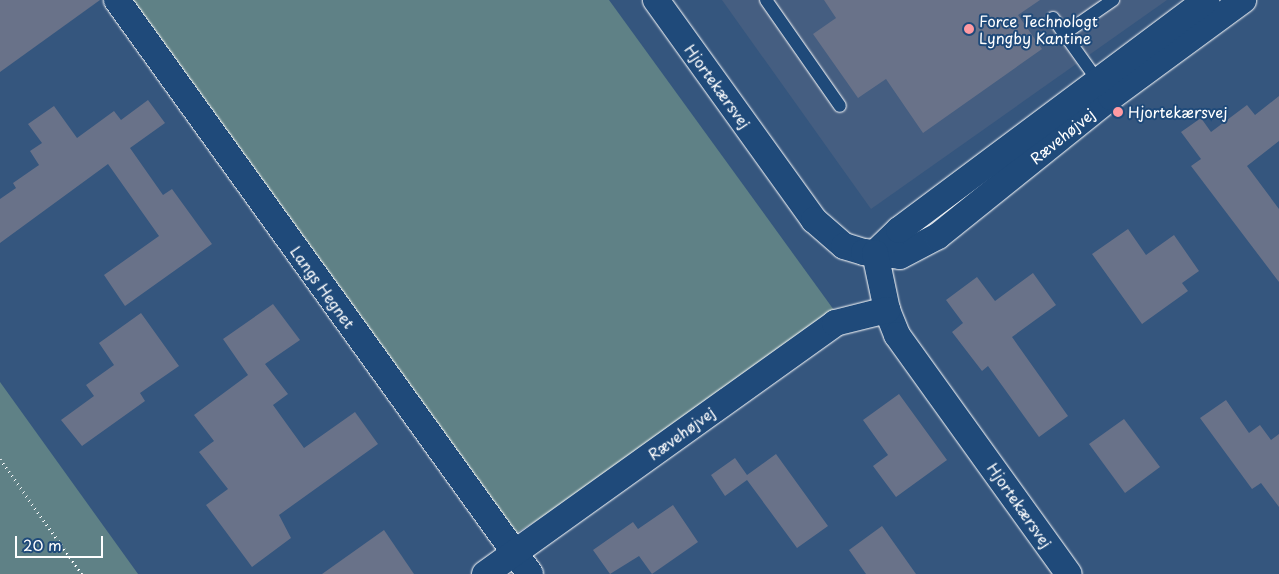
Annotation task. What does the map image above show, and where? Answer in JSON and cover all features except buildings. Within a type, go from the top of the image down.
[{"type":"street","name":"Langs Hegnet","points":[[116,0],[530,574]]},
{"type":"street","name":"Hjortekærsvej","points":[[656,0],[814,220],[844,246],[870,253],[887,310],[897,335],[1069,574]]},
{"type":"street","name":"Rævehøjvej","points":[[870,253],[1206,0]]},
{"type":"street","name":"Rævehøjvej","points":[[870,253],[900,256],[938,236],[1110,97],[1242,0]]},
{"type":"street","name":"Rævehøjvej","points":[[484,574],[835,323],[887,310]]},
{"type":"lane","points":[[766,0],[840,106]]},
{"type":"lane","points":[[1064,34],[1113,0]]},
{"type":"lane","points":[[1053,18],[1098,81]]},
{"type":"path","points":[[0,459],[82,574]]},
{"type":"shaded area","points":[[722,0],[1167,0],[871,209]]},
{"type":"green space","points":[[132,0],[609,0],[847,328],[515,534]]},
{"type":"green space","points":[[0,382],[138,574],[0,574]]},
{"type":"place","name":"Force Technologt Lyngby Kantine","points":[[969,29]]},
{"type":"place","name":"Hjortekærsvej","points":[[1118,112]]}]
